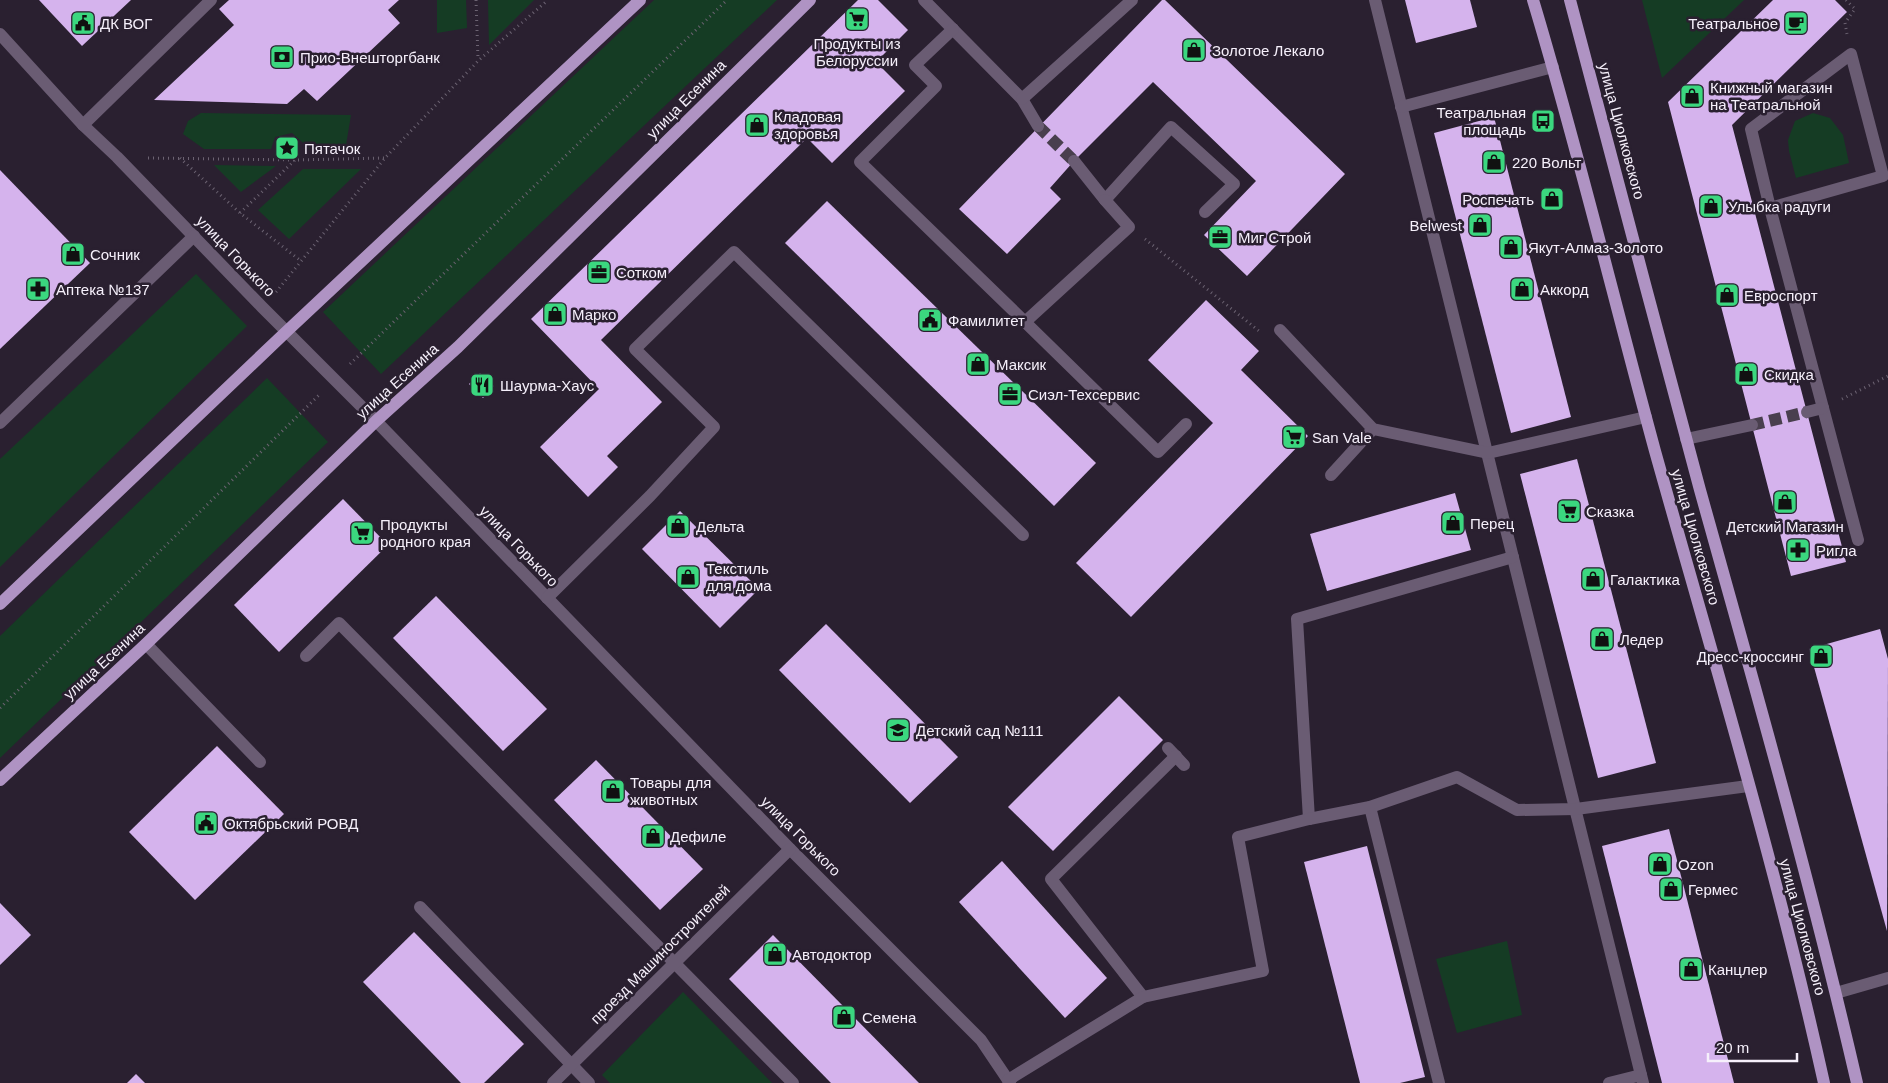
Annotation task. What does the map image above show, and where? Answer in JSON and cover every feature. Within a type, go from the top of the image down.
[{"type":"main road","points":[[0,604],[287,331],[640,0]]},
{"type":"main road","name":"улица Есенина","points":[[0,780],[146,644],[376,421],[458,347],[810,0]]},
{"type":"main road","name":"улица Циолковского","points":[[1533,0],[1553,67],[1646,417],[1748,786],[1806,1002],[1824,1083]]},
{"type":"main road","name":"улица Циолковского","points":[[1570,0],[1686,438],[1781,783],[1836,993],[1857,1083]]},
{"type":"street","points":[[83,125],[211,0]]},
{"type":"street","points":[[924,0],[1022,99],[1038,126]]},
{"type":"street","points":[[1022,99],[1132,0]]},
{"type":"street","points":[[1375,0],[1642,1079],[1609,1083]]},
{"type":"street","points":[[953,29],[915,65],[936,86],[860,162],[1158,452],[1186,424]]},
{"type":"street","name":"улица Горького","points":[[0,34],[83,125],[117,157],[262,308],[376,421],[790,849],[981,1040],[1009,1081]]},
{"type":"street","points":[[1770,208],[1883,176],[1851,54],[1751,129],[1770,208],[1858,540]]},
{"type":"street","points":[[1400,107],[1553,67]]},
{"type":"street","points":[[1105,200],[1171,127],[1234,184],[1205,212]]},
{"type":"street","points":[[1024,322],[1129,226],[1074,162]]},
{"type":"street","points":[[0,423],[194,236]]},
{"type":"street","points":[[546,598],[650,496],[714,427],[635,349],[734,252],[1023,535]]},
{"type":"street","points":[[1280,330],[1373,429],[1488,453],[1646,417]]},
{"type":"street","points":[[1807,412],[1823,408]]},
{"type":"street","points":[[1686,438],[1752,425]]},
{"type":"street","points":[[1331,475],[1373,429]]},
{"type":"street","points":[[1310,819],[1297,619],[1513,557]]},
{"type":"street","points":[[306,656],[339,623],[793,1083]]},
{"type":"street","points":[[146,644],[260,762]]},
{"type":"street","points":[[1143,997],[1051,879],[1176,756]]},
{"type":"street","points":[[1009,1081],[1143,997],[1263,971],[1238,837],[1310,819],[1370,807],[1457,777],[1517,810],[1576,809],[1748,786]]},
{"type":"street","points":[[1370,807],[1439,1083]]},
{"type":"street","name":"проезд Машиностроителей","points":[[553,1083],[790,849]]},
{"type":"street","points":[[420,907],[589,1083]]},
{"type":"street","points":[[1836,993],[1888,978]]},
{"type":"path","points":[[476,0],[478,60]]},
{"type":"path","points":[[262,308],[385,158],[478,60],[548,0]]},
{"type":"path","points":[[364,351],[728,0]]},
{"type":"path","points":[[1846,0],[1856,9],[1845,23],[1851,54]]},
{"type":"path","points":[[117,157],[296,160],[385,158]]},
{"type":"path","points":[[180,158],[240,213],[301,261]]},
{"type":"path","points":[[240,213],[296,160]]},
{"type":"path","points":[[1129,226],[1260,332],[1280,330]]},
{"type":"path","points":[[1823,408],[1888,376]]},
{"type":"path","points":[[0,708],[289,424]]},
{"type":"green space","points":[[437,0],[466,0],[467,28],[437,33]]},
{"type":"green space","points":[[488,0],[534,0],[489,45]]},
{"type":"green space","points":[[654,0],[777,0],[381,374],[323,312]]},
{"type":"green space","points":[[1642,0],[1744,0],[1662,78]]},
{"type":"green space","points":[[201,113],[351,115],[345,151],[311,150],[292,133],[275,137],[271,149],[204,149],[183,134],[188,121]]},
{"type":"green space","points":[[1813,113],[1830,118],[1843,135],[1849,163],[1796,178],[1788,140],[1795,121]]},
{"type":"green space","points":[[214,165],[276,166],[241,192]]},
{"type":"green space","points":[[303,169],[361,169],[289,239],[258,210]]},
{"type":"green space","points":[[196,274],[247,326],[0,567],[0,459]]},
{"type":"green space","points":[[267,378],[328,442],[0,758],[0,636]]},
{"type":"green space","points":[[1507,941],[1522,1015],[1457,1033],[1436,959]]},
{"type":"green space","points":[[683,992],[772,1083],[610,1083],[602,1075]]},
{"type":"building","name":"ДК ВОГ","points":[[39,0],[131,0],[82,46]]},
{"type":"building","name":"Прио-Внешторгбанк","points":[[229,0],[399,0],[388,10],[400,23],[317,101],[304,89],[287,104],[154,100],[234,25],[219,9]]},
{"type":"building","points":[[858,0],[878,0],[908,30],[876,62],[905,91],[832,163],[807,138],[601,340],[662,402],[607,456],[618,467],[588,497],[540,447],[599,389],[531,319]]},
{"type":"building","points":[[1162,0],[1165,0],[1345,174],[1247,276],[1204,235],[1256,181],[1153,82],[1074,161],[1050,188],[1061,199],[1007,254],[959,209]]},
{"type":"building","points":[[1405,0],[1470,0],[1477,27],[1416,43]]},
{"type":"building","points":[[1773,0],[1835,0],[1847,12],[1732,125],[1846,562],[1791,576],[1668,102]]},
{"type":"building","points":[[1494,117],[1571,417],[1511,433],[1434,133]]},
{"type":"building","points":[[0,170],[90,263],[0,349]]},
{"type":"building","points":[[827,201],[1096,463],[1054,506],[785,243]]},
{"type":"building","points":[[1206,300],[1259,351],[1241,370],[1308,436],[1131,617],[1076,563],[1213,423],[1148,360]]},
{"type":"building","name":"Шаурма-Хаус","points":[[480,373],[494,386],[483,398],[469,384]]},
{"type":"building","points":[[1577,459],[1656,763],[1598,778],[1520,474]]},
{"type":"building","points":[[1455,493],[1471,550],[1327,591],[1310,534]]},
{"type":"building","points":[[343,499],[388,545],[279,652],[234,605]]},
{"type":"building","points":[[680,511],[759,589],[720,628],[642,549]]},
{"type":"building","points":[[436,596],[547,709],[503,751],[393,638]]},
{"type":"building","name":"Детский сад №111","points":[[826,624],[958,757],[910,803],[779,670]]},
{"type":"building","points":[[1880,629],[1888,659],[1887,931],[1809,649]]},
{"type":"building","points":[[1119,696],[1163,740],[1053,851],[1008,807]]},
{"type":"building","name":"Октябрьский РОВД","points":[[217,746],[284,814],[195,900],[129,832]]},
{"type":"building","points":[[596,760],[703,869],[660,910],[554,800]]},
{"type":"building","points":[[1669,829],[1734,1083],[1662,1083],[1602,846]]},
{"type":"building","points":[[1367,846],[1425,1077],[1400,1083],[1360,1083],[1304,862]]},
{"type":"building","points":[[1002,861],[1107,978],[1065,1018],[959,902]]},
{"type":"building","points":[[0,903],[31,935],[0,965]]},
{"type":"building","points":[[414,932],[524,1044],[484,1083],[461,1083],[363,982]]},
{"type":"building","points":[[773,935],[919,1083],[831,1083],[729,979]]},
{"type":"building","points":[[136,1074],[145,1083],[127,1083]]},
{"type":"tunnel","points":[[1038,126],[1074,161]]},
{"type":"tunnel","points":[[1752,425],[1807,412]]},
{"type":"place","name":"Продукты из Белоруссии","points":[[857,19]]},
{"type":"place","name":"ДК ВОГ","points":[[83,23]]},
{"type":"place","name":"Театральное","points":[[1796,23]]},
{"type":"place","name":"Золотое Лекало","points":[[1194,50]]},
{"type":"place","name":"Прио-Внешторгбанк","points":[[282,57]]},
{"type":"place","name":"Книжный магазин на Театральной","points":[[1692,96]]},
{"type":"place","name":"Театральная площадь","points":[[1543,121]]},
{"type":"place","name":"Кладовая здоровья","points":[[757,125]]},
{"type":"place","name":"Пятачок","points":[[287,148]]},
{"type":"place","name":"220 Вольт","points":[[1494,162]]},
{"type":"place","name":"Роспечать","points":[[1552,199]]},
{"type":"place","name":"Улыбка радуги","points":[[1711,206]]},
{"type":"place","name":"Belwest","points":[[1480,225]]},
{"type":"place","name":"Миг Строй","points":[[1220,237]]},
{"type":"place","name":"Якут-Алмаз-Золото","points":[[1511,247]]},
{"type":"place","name":"Сочник","points":[[73,254]]},
{"type":"place","name":"Сотком","points":[[599,272]]},
{"type":"place","name":"Аптека №137","points":[[38,289]]},
{"type":"place","name":"Аккорд","points":[[1522,289]]},
{"type":"place","name":"Евроспорт","points":[[1727,295]]},
{"type":"place","name":"Марко","points":[[555,314]]},
{"type":"place","name":"Фамилитет","points":[[930,320]]},
{"type":"place","name":"Максик","points":[[978,364]]},
{"type":"place","name":"Скидка","points":[[1746,374]]},
{"type":"place","name":"Шаурма-Хаус","points":[[482,385]]},
{"type":"place","name":"Сиэл-Техсервис","points":[[1010,394]]},
{"type":"place","name":"San Vale","points":[[1294,437]]},
{"type":"place","name":"Детский Магазин","points":[[1785,502]]},
{"type":"place","name":"Сказка","points":[[1569,511]]},
{"type":"place","name":"Перец","points":[[1453,523]]},
{"type":"place","name":"Дельта","points":[[678,526]]},
{"type":"place","name":"Продукты родного края","points":[[362,533]]},
{"type":"place","name":"Ригла","points":[[1798,550]]},
{"type":"place","name":"Текстиль для дома","points":[[688,577]]},
{"type":"place","name":"Галактика","points":[[1593,579]]},
{"type":"place","name":"Ледер","points":[[1602,639]]},
{"type":"place","name":"Дресс-кроссинг","points":[[1821,656]]},
{"type":"place","name":"Детский сад №111","points":[[898,730]]},
{"type":"place","name":"Товары для животных","points":[[613,791]]},
{"type":"place","name":"Октябрьский РОВД","points":[[206,823]]},
{"type":"place","name":"Дефиле","points":[[653,836]]},
{"type":"place","name":"Ozon","points":[[1660,864]]},
{"type":"place","name":"Гермес","points":[[1671,889]]},
{"type":"place","name":"Автодоктор","points":[[775,954]]},
{"type":"place","name":"Канцлер","points":[[1691,969]]},
{"type":"place","name":"Семена","points":[[844,1017]]}]
